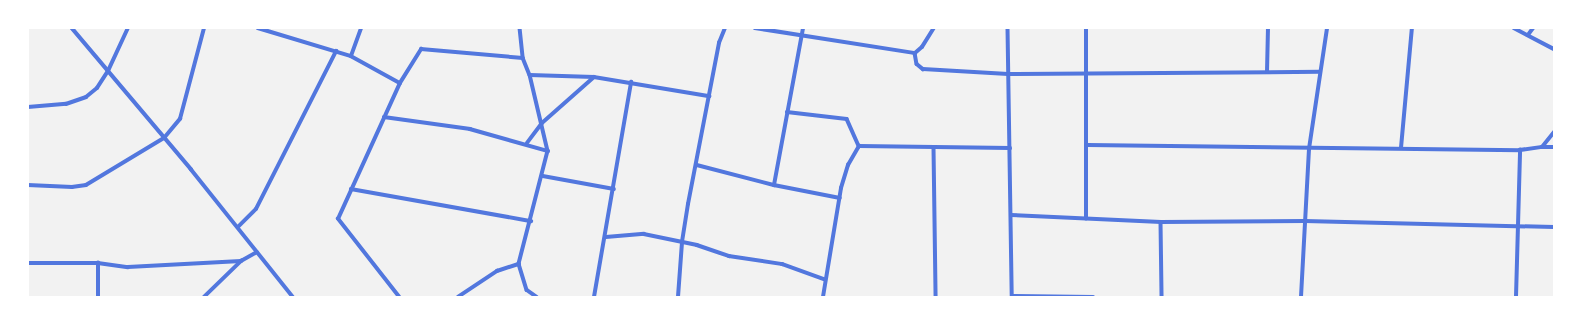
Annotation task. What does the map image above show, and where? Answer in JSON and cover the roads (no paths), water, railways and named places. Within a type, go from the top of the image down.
[{"type":"street","points":[[72,28],[238,227],[293,297]]},
{"type":"street","points":[[28,107],[78,101],[97,88],[108,71],[128,28]]},
{"type":"street","points":[[28,185],[72,187],[95,181],[164,138],[180,119],[204,28]]},
{"type":"street","points":[[258,28],[351,56],[400,83]]},
{"type":"street","points":[[351,56],[361,28]]},
{"type":"street","points":[[520,28],[523,58],[530,75],[548,151],[543,176],[519,264],[527,290],[537,297]]},
{"type":"street","points":[[678,297],[682,242],[719,43],[725,28]]},
{"type":"street","points":[[755,28],[915,53],[922,47],[934,28]]},
{"type":"street","points":[[774,185],[803,28]]},
{"type":"street","points":[[1008,28],[1012,216],[1012,297],[1093,297]]},
{"type":"street","points":[[1086,28],[1088,145],[1086,219]]},
{"type":"street","points":[[1267,72],[1268,28]]},
{"type":"street","points":[[1301,297],[1310,149],[1327,28]]},
{"type":"street","points":[[1400,148],[1412,28]]},
{"type":"street","points":[[1514,28],[1554,49]]},
{"type":"street","points":[[1528,35],[1533,28]]},
{"type":"street","points":[[399,297],[338,219],[400,83],[421,49],[523,58]]},
{"type":"street","points":[[238,227],[256,209],[312,103],[336,51]]},
{"type":"street","points":[[915,53],[917,64],[923,69],[1008,74],[1087,72],[1320,72]]},
{"type":"street","points":[[530,75],[594,77],[710,96]]},
{"type":"street","points":[[527,143],[542,123],[594,77]]},
{"type":"street","points":[[594,297],[606,238],[631,82]]},
{"type":"street","points":[[787,112],[847,119],[859,146]]},
{"type":"street","points":[[384,117],[470,129],[527,143],[548,151]]},
{"type":"street","points":[[1542,146],[1554,132]]},
{"type":"street","points":[[1088,145],[1310,149],[1400,148],[1520,150],[1542,146],[1554,147]]},
{"type":"street","points":[[859,146],[1010,148]]},
{"type":"street","points":[[823,297],[824,279],[840,198],[848,165],[859,146]]},
{"type":"street","points":[[934,148],[936,297]]},
{"type":"street","points":[[1516,297],[1520,150]]},
{"type":"street","points":[[697,165],[774,185],[840,198]]},
{"type":"street","points":[[543,176],[614,189]]},
{"type":"street","points":[[351,189],[531,221]]},
{"type":"street","points":[[1012,216],[1161,222],[1305,221],[1554,227]]},
{"type":"street","points":[[1161,222],[1162,297]]},
{"type":"street","points":[[606,238],[644,234],[682,242],[729,256],[782,264],[824,279]]},
{"type":"street","points":[[204,297],[241,261],[257,252]]},
{"type":"street","points":[[28,263],[98,263],[128,266],[241,261]]},
{"type":"street","points":[[98,263],[98,297]]},
{"type":"street","points":[[458,297],[491,274],[519,264]]}]
